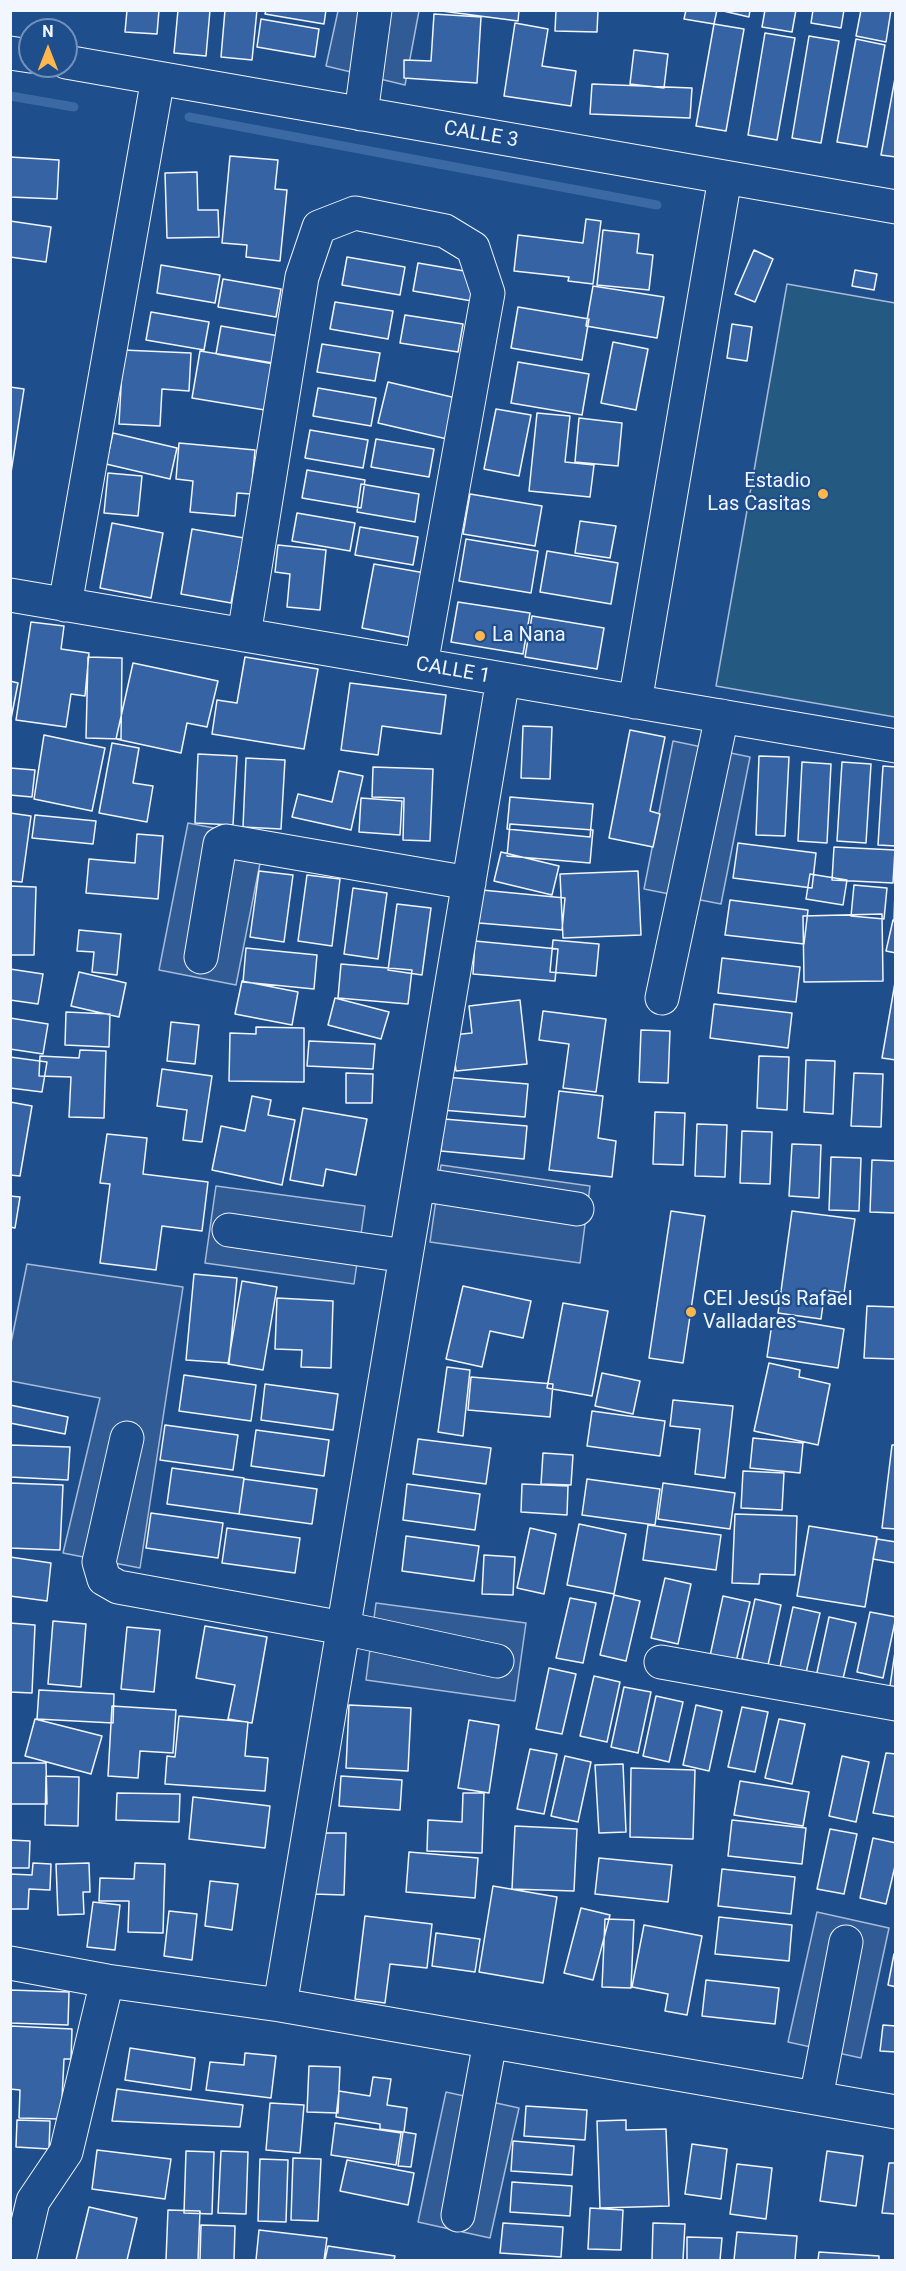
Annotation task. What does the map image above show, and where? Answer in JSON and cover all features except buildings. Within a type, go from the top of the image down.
[{"type":"street","points":[[361,114],[375,10]]},
{"type":"street","name":"CALLE 3","points":[[78,64],[896,207]]},
{"type":"street","points":[[65,604],[158,78]]},
{"type":"street","points":[[635,702],[725,178]]},
{"type":"street","points":[[244,635],[302,277],[319,227],[355,213],[445,231],[472,248],[488,293],[421,665]]},
{"type":"street","name":"CALLE 1","points":[[10,595],[896,746]]},
{"type":"street","points":[[280,2005],[503,679]]},
{"type":"street","points":[[662,998],[722,716]]},
{"type":"street","points":[[201,957],[220,844],[225,841],[469,883]]},
{"type":"street","points":[[418,1184],[577,1209]]},
{"type":"street","points":[[230,1230],[406,1256]]},
{"type":"street","points":[[127,1438],[99,1562],[104,1579],[118,1587],[343,1628],[497,1661]]},
{"type":"street","points":[[661,1662],[896,1704]]},
{"type":"street","points":[[816,2098],[846,1942]]},
{"type":"street","points":[[10,1963],[107,1981],[280,2005],[896,2112]]},
{"type":"street","points":[[19,2260],[22,2200],[66,2152],[107,1981]]},
{"type":"street","points":[[458,2215],[490,2042]]},
{"type":"shaded area","points":[[338,11],[419,11],[405,85],[326,66]]},
{"type":"shaded area","name":"Estadio Las Casitas","points":[[787,284],[895,303],[895,717],[716,686]]},
{"type":"shaded area","points":[[673,741],[750,757],[721,904],[644,889]]},
{"type":"shaded area","points":[[188,823],[265,838],[236,985],[159,970]]},
{"type":"shaded area","points":[[441,1165],[590,1186],[580,1263],[430,1242]]},
{"type":"shaded area","points":[[216,1186],[365,1206],[354,1284],[205,1263]]},
{"type":"shaded area","points":[[27,1264],[183,1287],[140,1568],[63,1553],[100,1398],[11,1381],[11,1343]]},
{"type":"shaded area","points":[[376,1603],[526,1623],[515,1701],[366,1680]]},
{"type":"shaded area","points":[[817,1912],[889,1928],[861,2058],[788,2042]]},
{"type":"shaded area","points":[[446,2092],[519,2108],[490,2238],[418,2222]]},
{"type":"waterway","points":[[10,96],[74,107]]},
{"type":"waterway","points":[[189,117],[657,205]]},
{"type":"place","name":"Estadio Las Casitas","points":[[823,494]]},
{"type":"place","name":"La Nana","points":[[480,636]]},
{"type":"place","name":"CEI Jesús Rafael Valladares","points":[[691,1312]]}]
